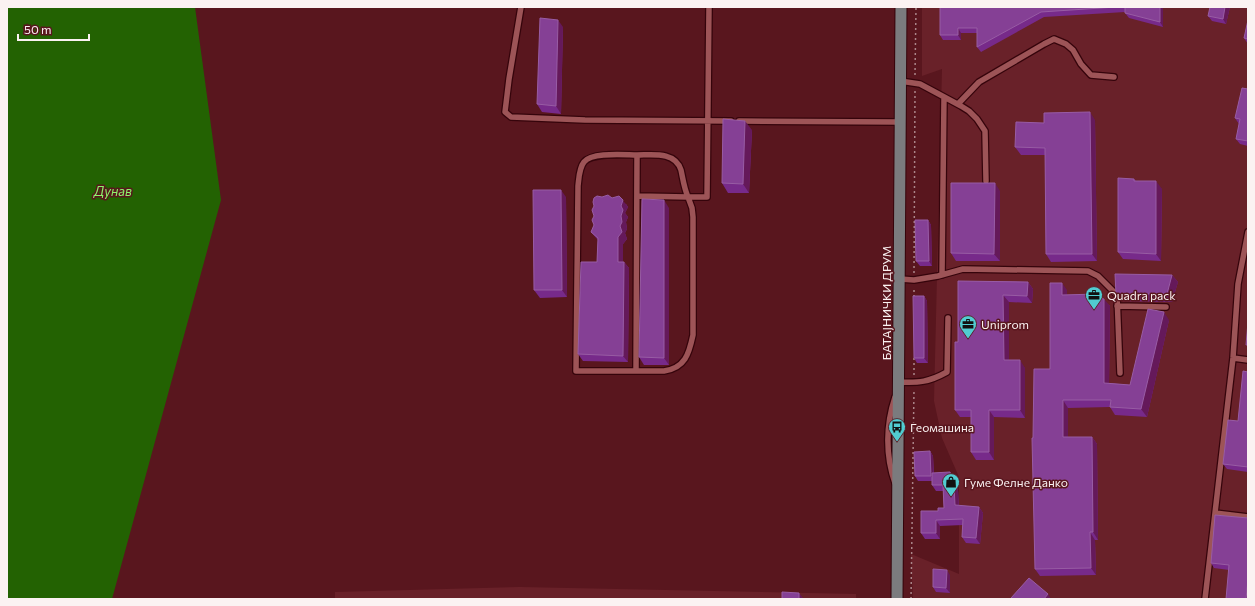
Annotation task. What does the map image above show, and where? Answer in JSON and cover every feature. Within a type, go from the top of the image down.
[{"type":"main road","name":"БАТАЈНИЧКИ ДРУМ","points":[[897,599],[901,7]]},
{"type":"lane","points":[[521,7],[505,112],[511,117],[585,120],[900,122]]},
{"type":"lane","points":[[637,196],[707,197],[709,7]]},
{"type":"lane","points":[[958,104],[979,82],[1054,39],[1066,44],[1073,50],[1081,64],[1091,74],[1114,76]]},
{"type":"lane","points":[[900,81],[920,84],[958,104],[969,111],[977,119],[985,131],[986,181]]},
{"type":"lane","points":[[942,275],[944,97]]},
{"type":"lane","points":[[636,371],[637,155]]},
{"type":"lane","points":[[637,155],[663,155],[674,159],[679,166],[683,184],[692,208],[693,335],[690,348],[683,362],[674,369],[664,371],[576,370],[578,186],[581,169],[583,163],[592,157],[637,155]]},
{"type":"lane","points":[[1205,599],[1233,358],[1238,284],[1248,232]]},
{"type":"lane","points":[[900,279],[914,280],[942,275],[963,269],[1088,271],[1098,276],[1116,295],[1120,373]]},
{"type":"lane","points":[[1117,306],[1166,307]]},
{"type":"lane","points":[[899,384],[934,380],[947,372],[948,318]]},
{"type":"lane","points":[[1233,358],[1248,360]]},
{"type":"lane","points":[[1215,513],[1248,517]]},
{"type":"path","points":[[914,304],[916,7]]},
{"type":"path","points":[[911,599],[914,351]]},
{"type":"shaded area","points":[[922,7],[1248,7],[1248,599],[913,599],[911,554],[959,574],[959,477],[942,438],[934,401],[942,69],[922,76]]},
{"type":"shaded area","points":[[520,587],[856,594],[856,599],[335,599],[335,592]]},
{"type":"water","name":"Дунав","points":[[7,7],[195,7],[221,200],[112,599],[7,599]]},
{"type":"building","points":[[940,7],[1116,7],[1041,12],[977,47],[977,28],[958,28],[958,35],[940,35]]},
{"type":"building","points":[[1125,7],[1160,7],[1160,22],[1125,13]]},
{"type":"building","points":[[1210,7],[1225,7],[1223,19],[1208,16]]},
{"type":"building","points":[[540,18],[558,20],[556,106],[537,104]]},
{"type":"building","points":[[1248,20],[1248,39],[1244,38]]},
{"type":"building","points":[[1242,88],[1248,89],[1248,141],[1236,139],[1240,119],[1235,118]]},
{"type":"building","points":[[1090,112],[1092,254],[1046,254],[1045,148],[1015,147],[1016,122],[1044,123],[1044,113]]},
{"type":"building","points":[[723,119],[745,121],[743,184],[722,183]]},
{"type":"building","points":[[1118,178],[1134,179],[1134,181],[1156,181],[1156,254],[1118,252]]},
{"type":"building","points":[[951,183],[995,183],[994,254],[951,253]]},
{"type":"building","points":[[533,190],[561,190],[562,290],[534,290]]},
{"type":"building","points":[[608,195],[612,198],[619,196],[623,200],[621,206],[623,210],[621,216],[622,222],[620,226],[622,232],[618,237],[618,262],[624,262],[623,356],[578,354],[581,262],[597,262],[598,238],[591,232],[594,225],[592,220],[594,216],[592,210],[594,206],[593,202],[594,198],[597,196],[602,197]]},
{"type":"building","points":[[642,199],[664,200],[664,358],[639,357]]},
{"type":"building","points":[[915,220],[928,220],[929,261],[916,261]]},
{"type":"building","points":[[1115,274],[1172,275],[1167,294],[1116,294]]},
{"type":"building","points":[[958,281],[1028,282],[1027,296],[1003,295],[1004,360],[1020,360],[1020,410],[989,410],[989,452],[971,452],[971,410],[955,410],[955,342],[958,342]]},
{"type":"building","points":[[1050,283],[1062,283],[1062,295],[1097,294],[1096,297],[1104,299],[1104,383],[1130,385],[1148,309],[1164,312],[1141,409],[1110,407],[1111,400],[1063,400],[1063,437],[1092,437],[1093,532],[1090,532],[1091,568],[1035,569],[1032,438],[1034,369],[1050,369]]},
{"type":"building","points":[[913,296],[924,296],[924,358],[914,358]]},
{"type":"building","points":[[1248,322],[1248,345],[1246,345]]},
{"type":"building","points":[[1243,371],[1248,372],[1248,467],[1223,464],[1228,420],[1238,421]]},
{"type":"building","points":[[930,451],[931,476],[915,476],[914,452]]},
{"type":"building","points":[[950,472],[954,485],[955,505],[979,507],[976,538],[962,537],[963,519],[936,520],[936,533],[921,533],[921,511],[938,511],[938,508],[944,508],[943,485],[932,485],[932,473]]},
{"type":"building","points":[[1215,515],[1248,518],[1248,580],[1246,599],[1226,599],[1229,565],[1211,563]]},
{"type":"building","points":[[933,569],[947,570],[946,588],[933,587]]},
{"type":"building","points":[[1029,578],[1048,594],[1044,599],[1012,599],[1011,598]]},
{"type":"building","points":[[782,592],[799,593],[799,599],[782,599]]},
{"type":"place","name":"Quadra pack","points":[[1094,310]]},
{"type":"place","name":"Uniprom","points":[[968,339]]},
{"type":"place","name":"Геомашина","points":[[897,442]]},
{"type":"place","name":"Гуме Фелне Данко","points":[[951,497]]}]
